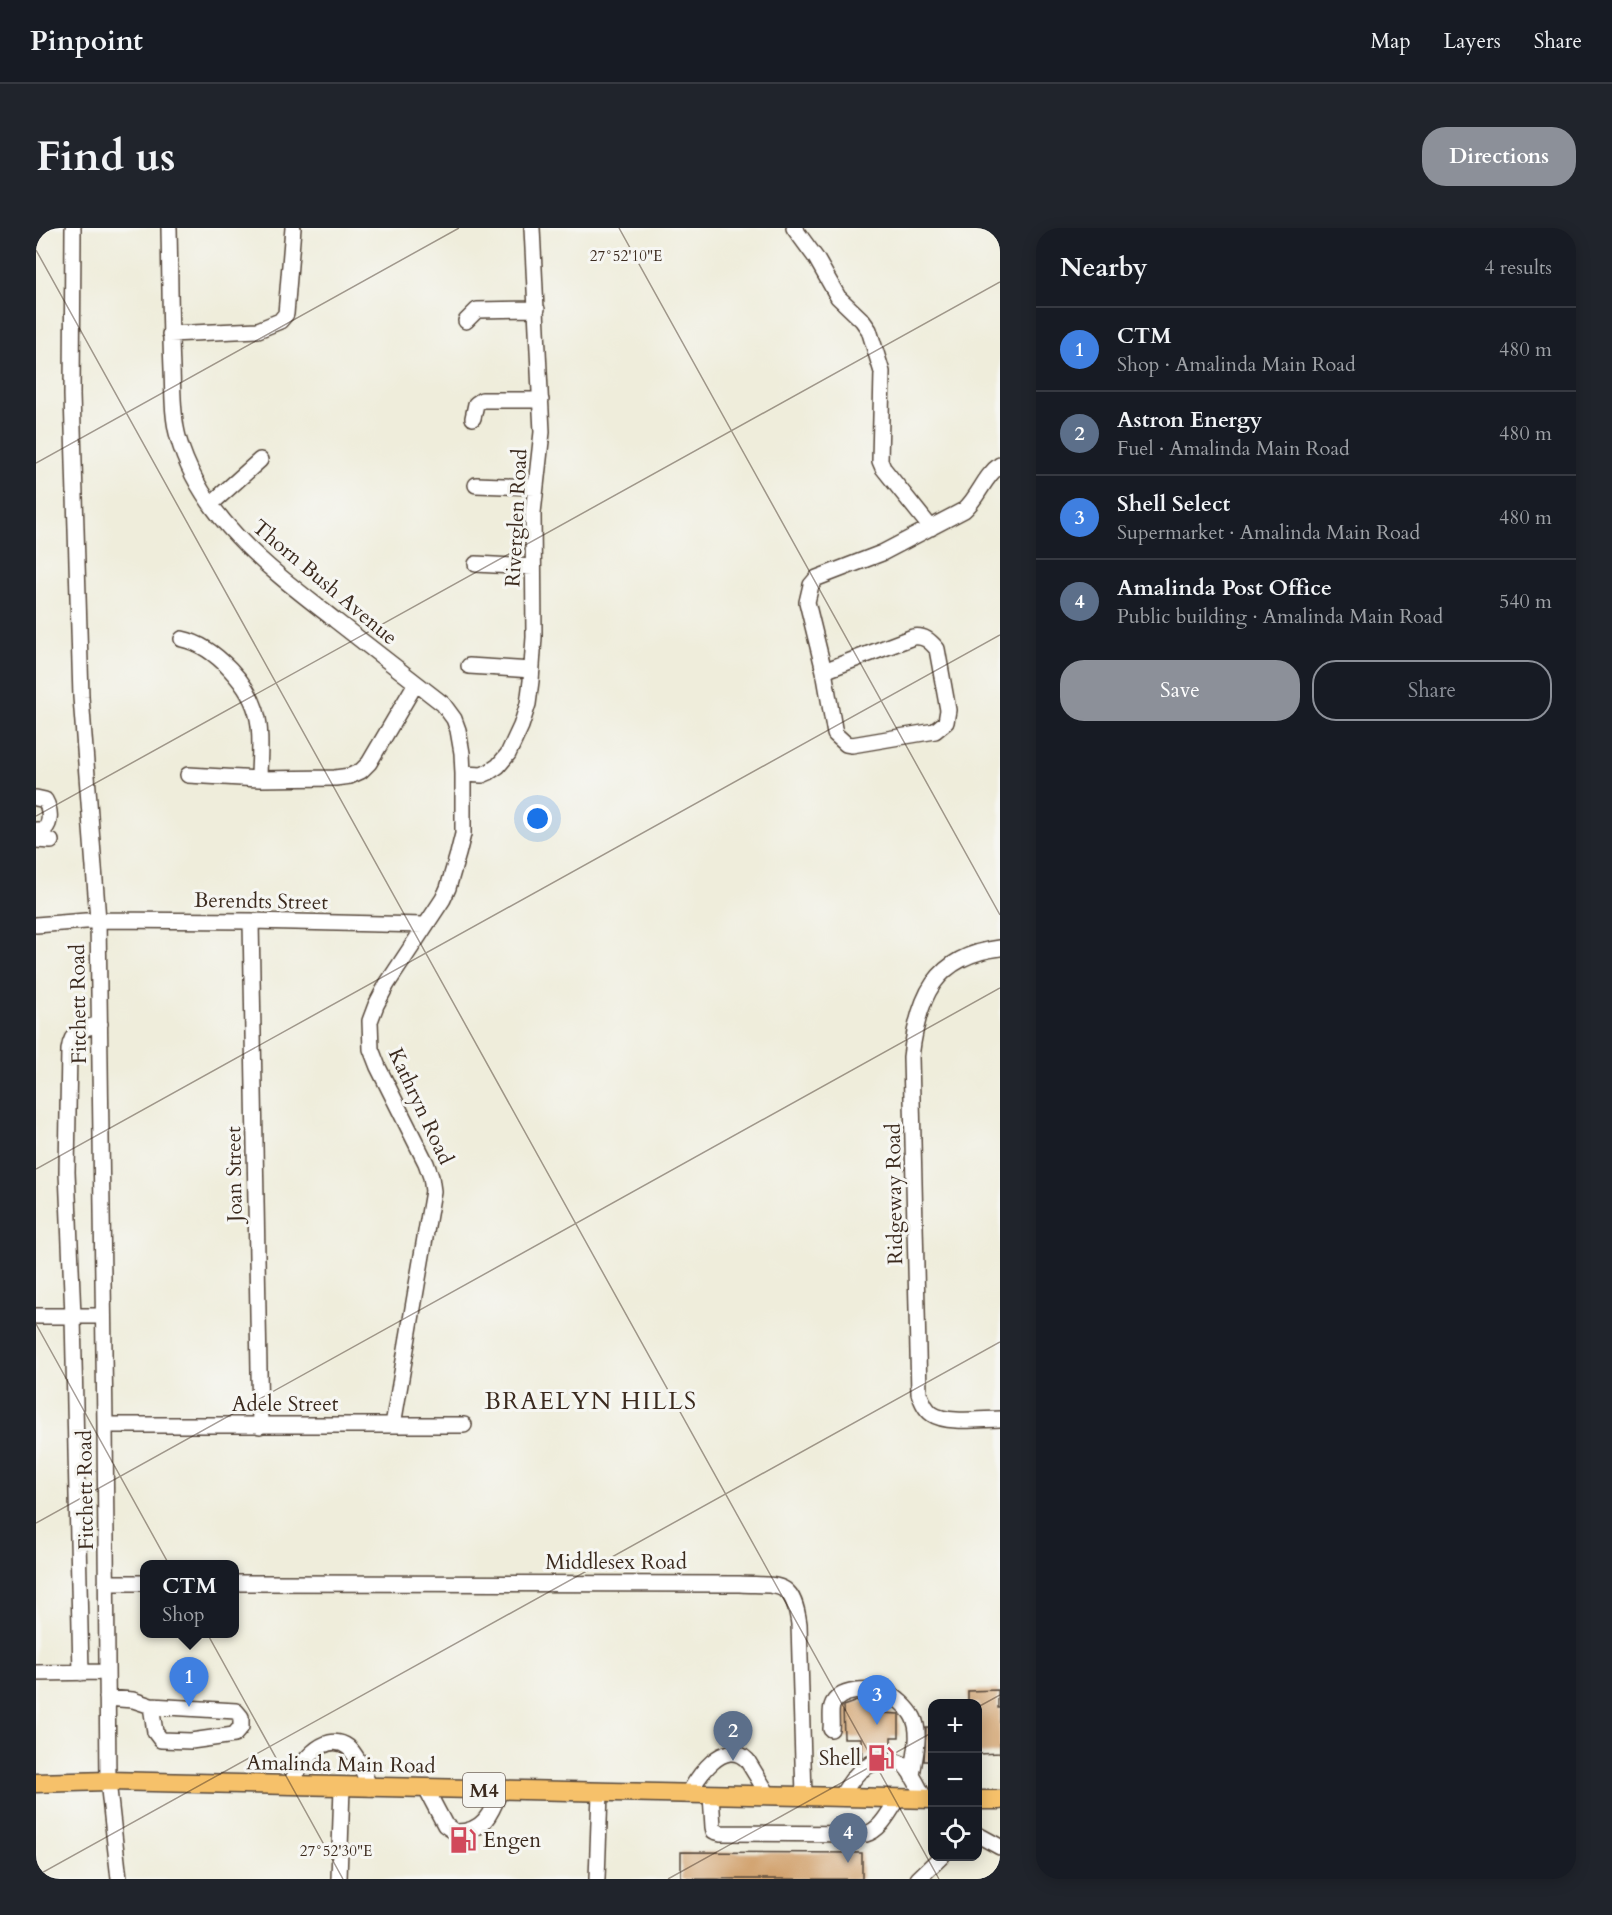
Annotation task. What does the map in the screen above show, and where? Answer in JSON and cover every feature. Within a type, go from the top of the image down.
[{"type":"main road","name":"Amalinda Main Road","points":[[36,1783],[108,1781],[928,1799]]},
{"type":"main road","points":[[982,1800],[1000,1800]]},
{"type":"street","name":"Fitchett Road","points":[[73,228],[72,395],[81,697],[98,920],[108,1781],[119,1879]]},
{"type":"street","name":"Thorn Bush Avenue","points":[[169,228],[170,334],[174,417],[178,435],[193,474],[211,504],[248,548],[299,592],[443,704],[454,719],[458,730],[464,774]]},
{"type":"street","points":[[170,334],[258,330],[271,327],[280,321],[286,314],[293,228]]},
{"type":"street","name":"Riverglen Road","points":[[464,774],[482,775],[498,766],[508,754],[528,704],[534,637],[535,487],[542,432],[532,228]]},
{"type":"street","points":[[794,228],[816,258],[838,297],[862,320],[868,330],[882,372],[880,461],[883,468],[931,528]]},
{"type":"street","points":[[466,321],[477,310],[537,309]]},
{"type":"street","points":[[473,418],[476,404],[482,400],[541,400]]},
{"type":"street","points":[[211,504],[260,460]]},
{"type":"street","points":[[824,671],[913,637],[923,637],[937,649],[948,710],[946,722],[935,731],[852,745],[846,744],[835,734],[824,671],[807,602],[811,585],[823,574],[882,553],[964,510],[971,504],[993,470],[1000,465]]},
{"type":"street","points":[[476,484],[535,487]]},
{"type":"street","points":[[476,564],[533,567]]},
{"type":"street","points":[[182,639],[194,641],[215,654],[232,672],[250,699],[258,717],[260,730],[259,779]]},
{"type":"street","points":[[469,666],[532,670]]},
{"type":"street","points":[[188,775],[259,779],[350,776],[361,771],[378,750],[416,683]]},
{"type":"street","name":"Kathryn Road","points":[[393,1425],[433,1191],[426,1163],[371,1049],[370,1021],[387,984],[448,888],[463,834],[464,774]]},
{"type":"street","points":[[36,798],[45,800],[50,813],[50,822],[44,830],[36,830]]},
{"type":"street","name":"Berendts Street","points":[[36,925],[98,920],[251,921],[424,926]]},
{"type":"street","name":"Joan Street","points":[[251,921],[260,1426]]},
{"type":"street","name":"Ridgeway Road","points":[[1000,948],[980,950],[965,955],[943,971],[929,988],[914,1029],[911,1058],[919,1393],[926,1408],[940,1418],[1000,1419]]},
{"type":"street","points":[[81,1672],[73,1316],[67,1172],[69,1050],[70,1040],[76,1032],[100,1024]]},
{"type":"street","points":[[36,1316],[103,1316]]},
{"type":"street","name":"Adele Street","points":[[105,1425],[464,1425]]},
{"type":"street","points":[[106,1583],[140,1583]]},
{"type":"street","name":"Middlesex Road","points":[[239,1583],[775,1585],[788,1590],[794,1598],[800,1624],[804,1796]]},
{"type":"street","points":[[36,1673],[106,1672]]},
{"type":"street","points":[[831,1729],[832,1706],[839,1695],[852,1691],[887,1693],[907,1708],[914,1717],[916,1727],[912,1776]]},
{"type":"street","points":[[107,1698],[133,1700],[151,1706],[236,1711],[241,1717],[241,1727],[234,1735],[191,1741],[161,1740],[155,1732],[151,1706]]},
{"type":"street","points":[[290,1786],[308,1756],[321,1747],[334,1743],[342,1744],[354,1754],[370,1788]]},
{"type":"street","points":[[688,1795],[716,1758],[730,1753],[743,1755],[769,1796]]},
{"type":"street","points":[[841,1797],[856,1773],[870,1763],[898,1762],[903,1764],[928,1798]]},
{"type":"street","points":[[339,1879],[342,1787]]},
{"type":"street","points":[[426,1789],[445,1825],[455,1832],[469,1831],[483,1824],[492,1812],[500,1791]]},
{"type":"street","points":[[597,1879],[600,1792]]},
{"type":"street","points":[[711,1795],[714,1831],[721,1833],[866,1834],[875,1830],[898,1799]]},
{"type":"street","points":[[982,1837],[1000,1847]]},
{"type":"street","points":[[918,1879],[938,1861]]},
{"type":"building","points":[[998,1690],[1000,1753],[982,1754],[982,1699],[968,1699],[968,1691]]},
{"type":"building","points":[[857,1701],[880,1702],[880,1713],[899,1714],[899,1737],[891,1737],[891,1751],[875,1753],[862,1758],[861,1738],[844,1738],[843,1706]]},
{"type":"building","points":[[926,1728],[928,1728],[928,1761],[924,1761]]},
{"type":"building","points":[[681,1852],[862,1853],[862,1879],[681,1879]]},
{"type":"place","name":"CTM","points":[[189,1707]]},
{"type":"place","name":"Shell Select","points":[[877,1725]]},
{"type":"place","name":"Shell","points":[[881,1758]]},
{"type":"place","name":"Astron Energy","points":[[733,1761]]},
{"type":"place","name":"Engen","points":[[463,1840]]},
{"type":"place","name":"Amalinda Post Office","points":[[848,1863]]},
{"type":"district","name":"BRAELYN HILLS","points":[[591,1401]]}]
